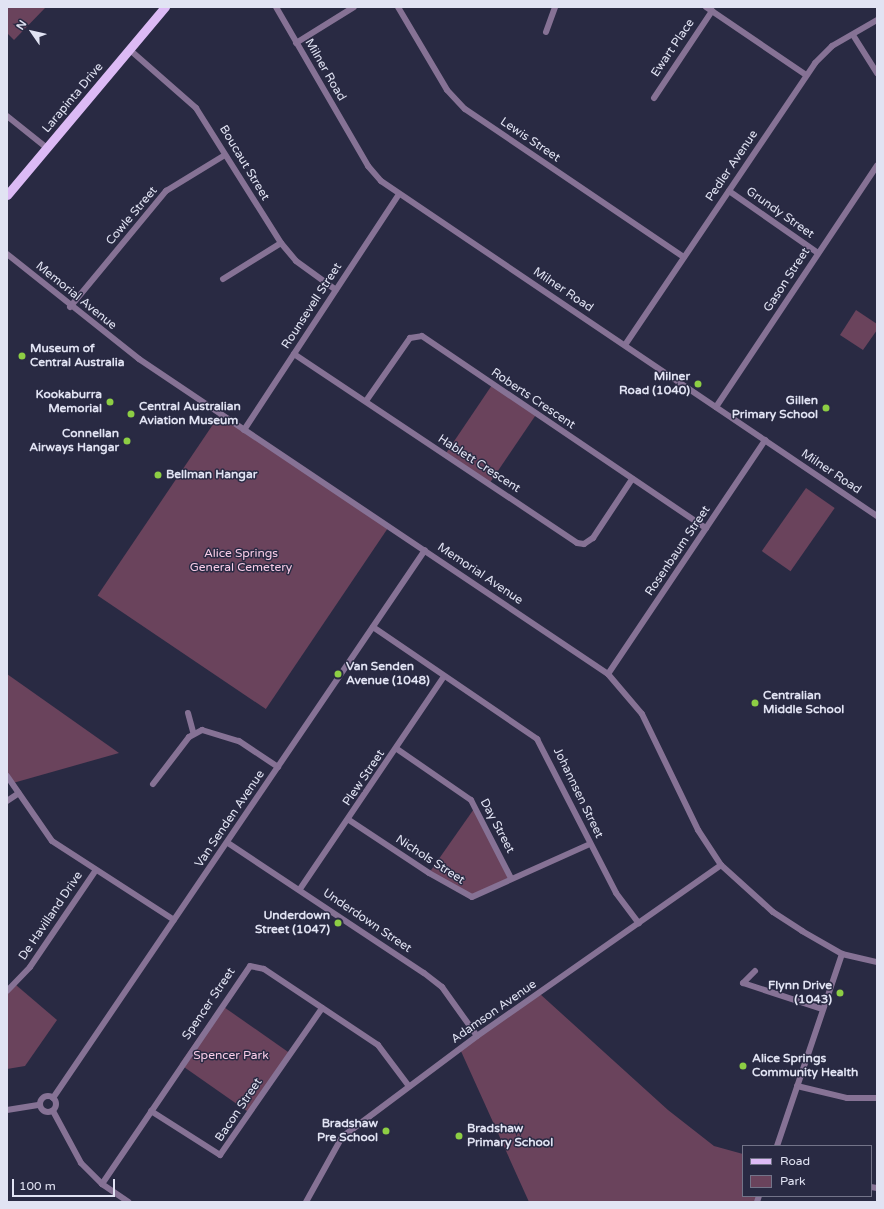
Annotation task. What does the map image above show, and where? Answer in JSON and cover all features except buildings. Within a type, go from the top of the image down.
[{"type":"main road","name":"Larapinta Drive","points":[[7,196],[166,7]]},
{"type":"street","name":"Milner Road","points":[[272,7],[290,32]]},
{"type":"street","name":"Milner Road","points":[[276,7],[368,166],[399,194],[877,516]]},
{"type":"street","points":[[296,43],[354,7]]},
{"type":"street","name":"Lewis Street","points":[[398,7],[448,90],[465,110],[684,257]]},
{"type":"street","points":[[546,32],[555,7]]},
{"type":"street","points":[[706,7],[806,75]]},
{"type":"street","name":"Ewart Place","points":[[654,98],[712,11]]},
{"type":"street","name":"Pedler Avenue","points":[[625,345],[806,75],[824,53],[877,20]]},
{"type":"street","points":[[853,35],[877,73]]},
{"type":"street","name":"Boucaut Street","points":[[130,50],[196,108],[281,243],[296,261],[336,290]]},
{"type":"street","points":[[7,116],[47,148]]},
{"type":"street","name":"Cowle Street","points":[[70,307],[166,191],[225,155]]},
{"type":"street","name":"Gason Street","points":[[716,407],[877,166]]},
{"type":"street","name":"Grundy Street","points":[[729,192],[818,253]]},
{"type":"street","name":"Rounsevell Street","points":[[244,430],[399,194]]},
{"type":"street","points":[[223,279],[281,243]]},
{"type":"street","name":"Memorial Avenue","points":[[7,254],[70,307],[139,359],[608,674],[642,714],[698,830],[721,865],[773,912],[842,954],[877,962]]},
{"type":"street","name":"Roberts Crescent","points":[[366,401],[410,338],[422,336],[706,528]]},
{"type":"street","name":"Hablett Crescent","points":[[294,354],[577,543],[584,544],[593,538],[632,479]]},
{"type":"street","name":"Rosenbaum Street","points":[[608,674],[765,440]]},
{"type":"street","name":"Van Senden Avenue","points":[[53,1098],[228,843],[425,550]]},
{"type":"street","name":"Johannsen Street","points":[[373,627],[443,678],[537,739],[616,893],[639,924]]},
{"type":"street","name":"Plew Street","points":[[300,889],[349,820],[443,678]]},
{"type":"street","points":[[188,713],[193,732]]},
{"type":"street","points":[[193,732],[216,732],[239,741],[278,767]]},
{"type":"street","points":[[153,784],[193,732]]},
{"type":"street","name":"Day Street","points":[[397,749],[471,800],[511,878]]},
{"type":"street","name":"De Havilland Drive","points":[[7,776],[52,841],[174,920]]},
{"type":"street","points":[[7,802],[19,793]]},
{"type":"street","name":"Nichols Street","points":[[349,820],[466,896],[472,897],[511,878],[590,844]]},
{"type":"street","name":"Underdown Street","points":[[228,843],[300,889],[442,988],[477,1036]]},
{"type":"street","name":"Adamson Avenue","points":[[306,1202],[342,1137],[408,1086],[477,1036],[639,924],[721,865]]},
{"type":"street","name":"De Havilland Drive","points":[[7,991],[30,967],[96,870]]},
{"type":"street","points":[[777,1145],[822,1009],[842,954]]},
{"type":"street","name":"Spencer Street","points":[[102,1184],[250,966],[264,969],[378,1045],[408,1086]]},
{"type":"street","points":[[755,971],[743,983],[822,1009]]},
{"type":"street","name":"Bacon Street","points":[[151,1111],[220,1155],[322,1008]]},
{"type":"street","points":[[797,1086],[847,1098],[877,1098]]},
{"type":"street","points":[[40,1105],[44,1098],[53,1098],[56,1105],[53,1111]]},
{"type":"street","points":[[7,1110],[40,1105]]},
{"type":"street","points":[[40,1105],[46,1112],[53,1111]]},
{"type":"street","points":[[53,1111],[81,1163],[102,1184],[129,1202]]},
{"type":"green space","points":[[7,7],[46,7],[14,40],[7,33]]},
{"type":"green space","points":[[856,310],[877,324],[877,330],[863,350],[840,335]]},
{"type":"green space","points":[[492,385],[536,415],[488,485],[444,455]]},
{"type":"green space","name":"Alice Springs General Cemetery","points":[[220,414],[388,528],[266,709],[98,596]]},
{"type":"green space","points":[[806,488],[835,508],[791,571],[762,551]]},
{"type":"green space","points":[[7,674],[119,753],[13,783],[7,776]]},
{"type":"green space","points":[[476,806],[511,878],[472,897],[429,873]]},
{"type":"green space","points":[[16,985],[57,1020],[25,1066],[7,1069],[7,991]]},
{"type":"green space","points":[[540,994],[668,1110],[714,1146],[742,1154],[742,1197],[759,1197],[757,1202],[529,1202],[460,1049]]},
{"type":"green space","name":"Spencer Park","points":[[221,1005],[291,1054],[249,1113],[180,1064]]},
{"type":"place","name":"Museum of Central Australia","points":[[22,356]]},
{"type":"place","name":"Milner Road (1040)","points":[[698,384]]},
{"type":"place","name":"Kookaburra Memorial","points":[[110,402]]},
{"type":"place","name":"Gillen Primary School","points":[[826,408]]},
{"type":"place","name":"Central Australian Aviation Museum","points":[[131,414]]},
{"type":"place","name":"Connellan Airways Hangar","points":[[127,441]]},
{"type":"place","name":"Bellman Hangar","points":[[158,475]]},
{"type":"place","name":"Van Senden Avenue (1048)","points":[[338,674]]},
{"type":"place","name":"Centralian Middle School","points":[[755,703]]},
{"type":"place","name":"Underdown Street (1047)","points":[[338,923]]},
{"type":"place","name":"Flynn Drive (1043)","points":[[840,993]]},
{"type":"place","name":"Alice Springs Community Health","points":[[743,1066]]},
{"type":"place","name":"Bradshaw Pre School","points":[[386,1131]]},
{"type":"place","name":"Bradshaw Primary School","points":[[459,1136]]}]
